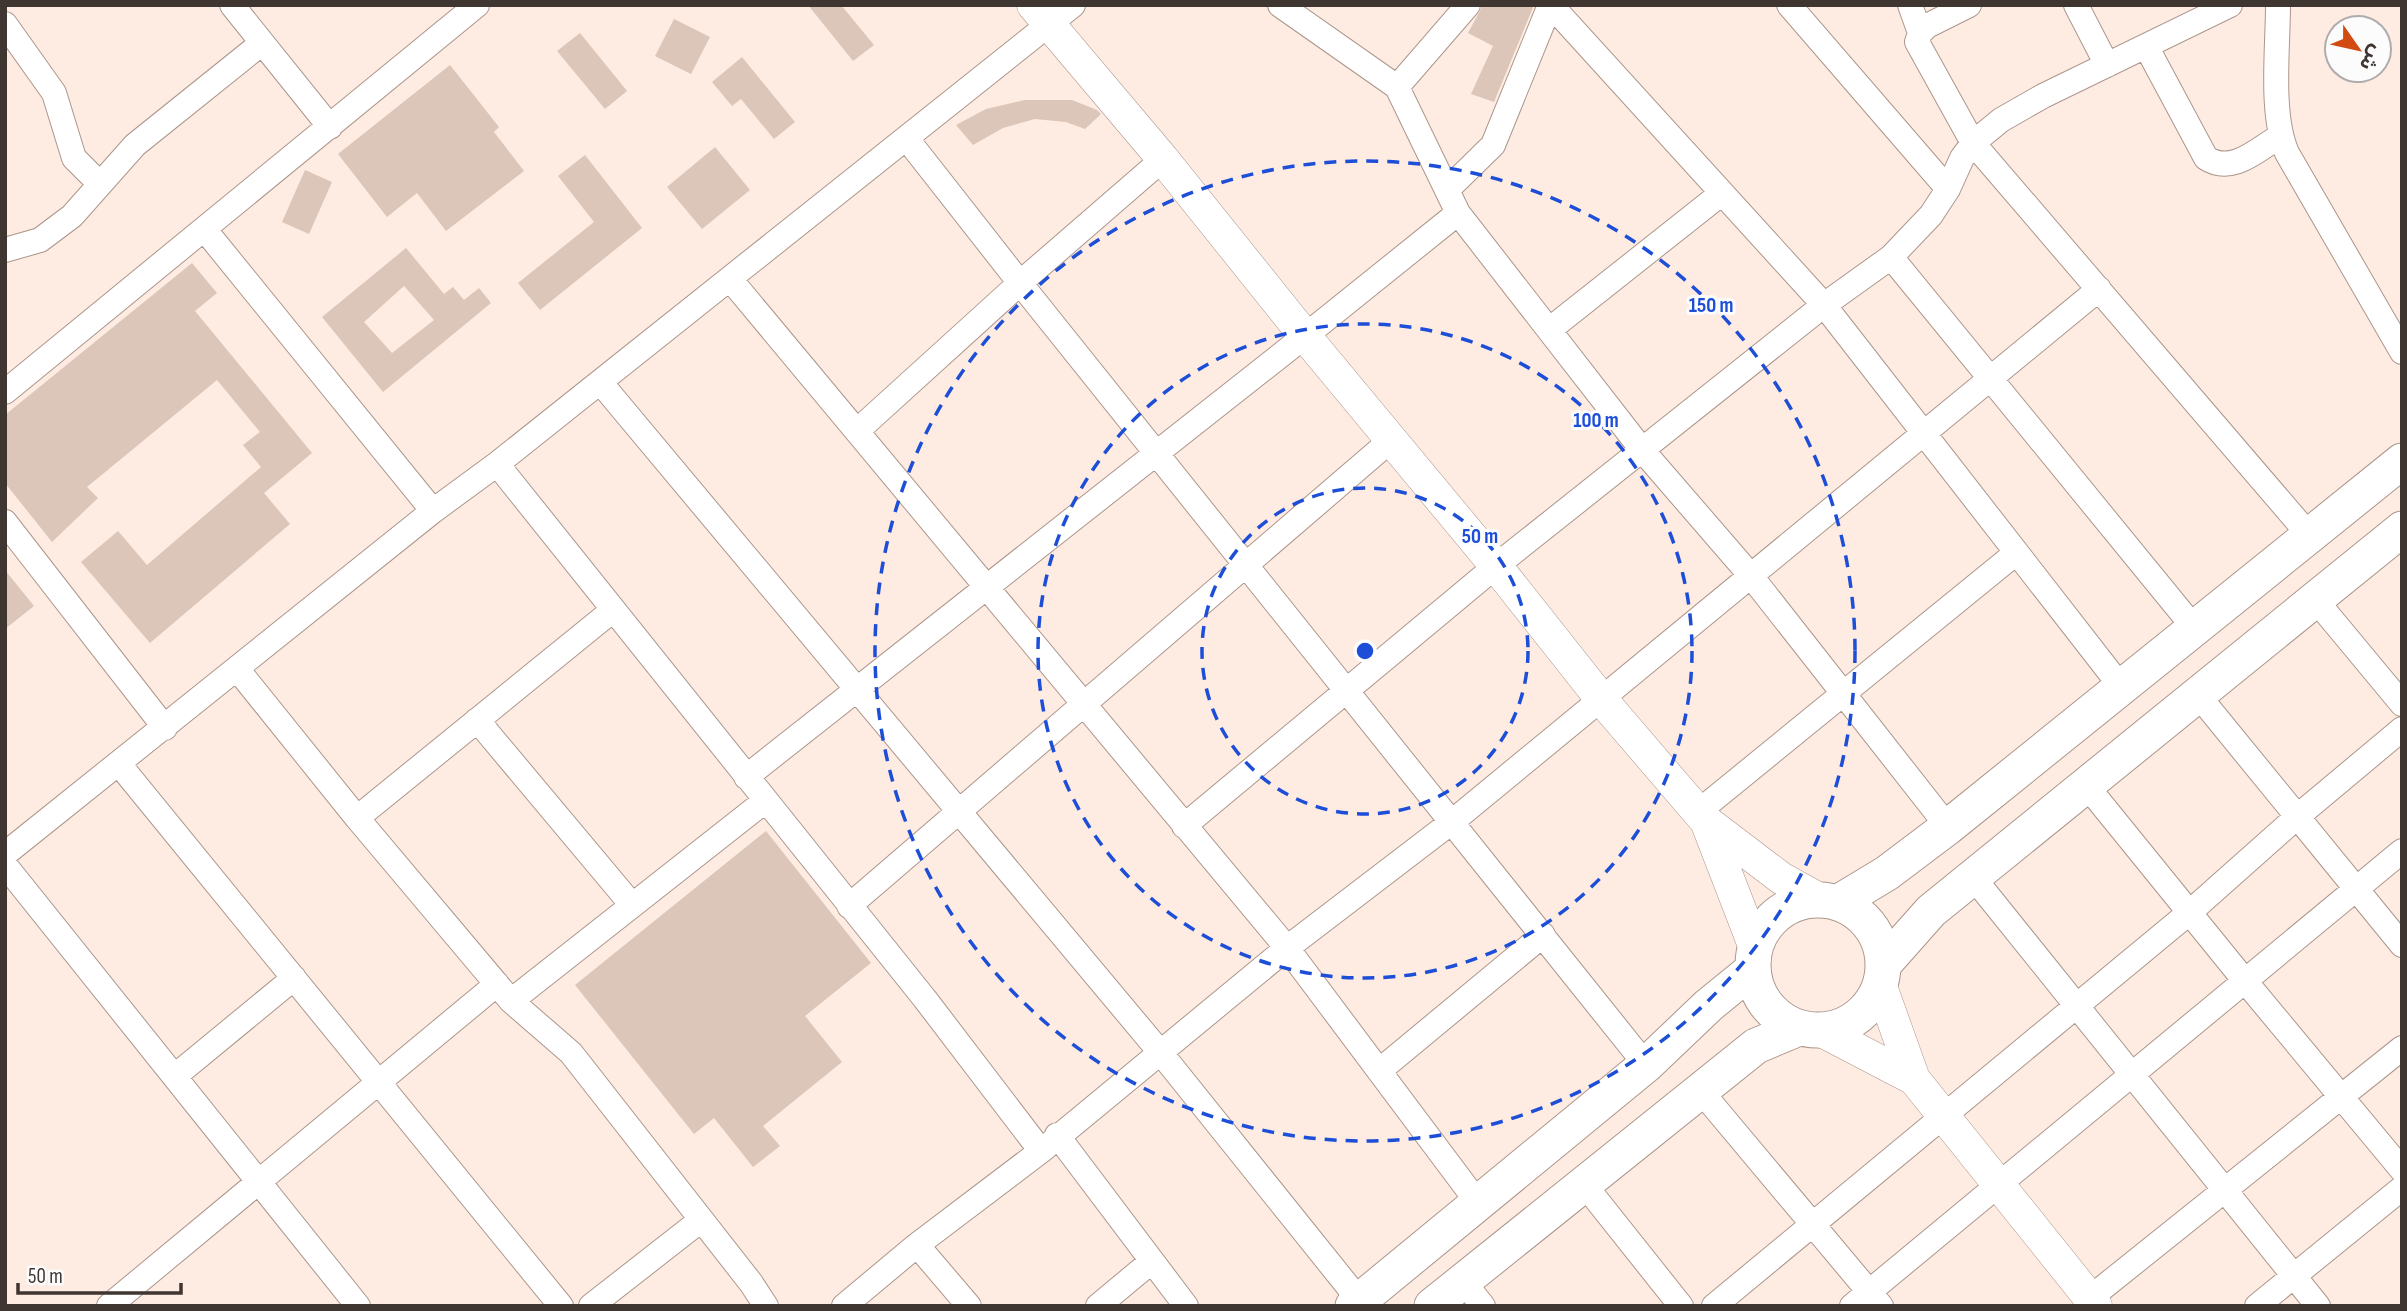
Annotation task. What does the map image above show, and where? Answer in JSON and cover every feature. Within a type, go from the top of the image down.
[{"type":"main road","points":[[1828,901],[1887,873],[1948,827],[2402,461]]},
{"type":"main road","points":[[1432,1306],[1473,1293],[1584,1184],[1756,1046],[1810,1029],[1840,1027],[1857,1017],[1872,1003],[1882,974],[1931,911],[2401,530]]},
{"type":"main road","points":[[1810,1029],[1781,1020],[1767,1006],[1757,989],[1754,959],[1763,928],[1778,912],[1797,902],[1828,901],[1857,911],[1871,926],[1880,944],[1882,974]]},
{"type":"main road","points":[[1356,1303],[1646,1065],[1754,959]]},
{"type":"street","points":[[232,5],[330,127]]},
{"type":"street","points":[[5,392],[477,5]]},
{"type":"street","points":[[5,854],[433,512],[907,139],[1041,15],[1073,5]]},
{"type":"street","points":[[1280,5],[1397,87],[1458,213],[1643,451],[1751,576],[1948,827]]},
{"type":"street","points":[[1397,87],[1468,5]]},
{"type":"street","points":[[1447,190],[1493,145],[1551,5],[1825,305],[2122,688]]},
{"type":"street","points":[[1789,5],[1948,189]]},
{"type":"street","points":[[1910,5],[1920,33]]},
{"type":"street","points":[[1969,5],[1927,26],[1920,33],[1917,42],[1973,143],[2310,536]]},
{"type":"street","points":[[2076,5],[2107,65]]},
{"type":"street","points":[[1184,826],[1496,566],[1825,305],[1891,257],[1931,215],[1973,143],[2001,120],[2043,96],[2230,5]]},
{"type":"street","points":[[2278,5],[2280,136],[2287,153],[2402,352]]},
{"type":"street","points":[[1041,15],[1163,159],[1305,336],[1496,566],[1602,700],[1702,817],[1782,877],[1828,901]]},
{"type":"street","points":[[5,24],[54,93],[74,158],[99,183]]},
{"type":"street","points":[[5,250],[40,240],[72,216],[135,145],[262,43]]},
{"type":"street","points":[[2146,46],[2206,158],[2225,165],[2236,163],[2280,136]]},
{"type":"street","points":[[907,139],[1646,1065]]},
{"type":"street","points":[[857,432],[1020,283],[1163,159]]},
{"type":"street","points":[[1549,330],[1722,192]]},
{"type":"street","points":[[746,777],[1458,213]]},
{"type":"street","points":[[205,230],[433,512]]},
{"type":"street","points":[[1891,257],[2195,629]]},
{"type":"street","points":[[730,279],[1287,948],[1478,1203]]},
{"type":"street","points":[[844,1306],[917,1244],[1049,1143],[1287,948],[1453,821],[2099,289]]},
{"type":"street","points":[[600,382],[1160,1052],[1356,1303]]},
{"type":"street","points":[[849,906],[1391,440]]},
{"type":"street","points":[[497,464],[849,906],[925,999],[1152,1261],[1185,1306]]},
{"type":"street","points":[[5,522],[165,728]]},
{"type":"street","points":[[1702,817],[1843,694],[2017,553]]},
{"type":"street","points":[[2314,598],[2402,704]]},
{"type":"street","points":[[357,818],[613,610]]},
{"type":"street","points":[[238,670],[357,818],[504,993],[571,1053],[751,1283],[766,1306]]},
{"type":"street","points":[[2198,695],[2402,945]]},
{"type":"street","points":[[477,720],[632,905]]},
{"type":"street","points":[[1714,1306],[2190,912],[2402,729]]},
{"type":"street","points":[[119,764],[561,1306]]},
{"type":"street","points":[[2086,785],[2402,1170]]},
{"type":"street","points":[[109,1306],[135,1298],[259,1182],[379,1083],[632,905],[765,801]]},
{"type":"street","points":[[1702,817],[1754,959]]},
{"type":"street","points":[[1700,1090],[1814,1223],[1868,1301],[1998,1186],[2402,851]]},
{"type":"street","points":[[5,865],[259,1182],[352,1303]]},
{"type":"street","points":[[1973,877],[2318,1306]]},
{"type":"street","points":[[1379,1071],[1543,935]]},
{"type":"street","points":[[1882,974],[1914,1079],[2093,1302],[2225,1189],[2402,1048]]},
{"type":"street","points":[[175,1076],[294,978]]},
{"type":"street","points":[[1810,1029],[1914,1079]]},
{"type":"street","points":[[1584,1184],[1681,1306]]},
{"type":"street","points":[[2257,1306],[2402,1188]]},
{"type":"street","points":[[591,1306],[701,1220]]},
{"type":"street","points":[[917,1244],[969,1306]]},
{"type":"street","points":[[1098,1306],[1152,1261]]},
{"type":"building","points":[[808,5],[841,5],[874,45],[853,61]]},
{"type":"building","points":[[1483,5],[1534,5],[1494,102],[1471,94],[1493,46],[1468,33]]},
{"type":"building","points":[[674,19],[710,37],[691,74],[655,56]]},
{"type":"building","points":[[580,33],[627,91],[605,109],[557,51]]},
{"type":"building","points":[[742,57],[795,122],[774,139],[741,99],[732,106],[712,82]]},
{"type":"building","points":[[450,65],[499,127],[494,132],[524,171],[446,231],[417,193],[387,217],[338,154]]},
{"type":"building","points":[[1025,100],[1072,100],[1101,114],[1085,129],[1066,122],[1035,119],[1003,128],[973,145],[956,125],[986,109]]},
{"type":"building","points":[[715,147],[750,190],[702,229],[667,187]]},
{"type":"building","points":[[585,155],[642,228],[540,310],[518,283],[594,222],[558,176]]},
{"type":"building","points":[[305,170],[332,182],[309,234],[282,222]]},
{"type":"building","points":[[406,248],[444,294],[453,287],[464,300],[479,288],[491,303],[383,392],[322,317]],"holes":[[[404,286],[434,320],[392,353],[364,322]]]},
{"type":"building","points":[[192,263],[217,293],[195,311],[312,453],[264,493],[290,524],[150,643],[81,562],[118,531],[147,565],[261,467],[243,445],[260,432],[217,380],[87,487],[98,498],[52,542],[5,483],[5,415]]},
{"type":"building","points":[[5,570],[34,606],[5,629]]},
{"type":"building","points":[[766,831],[871,963],[805,1016],[842,1062],[763,1126],[780,1146],[753,1167],[714,1118],[694,1134],[575,985]]}]
